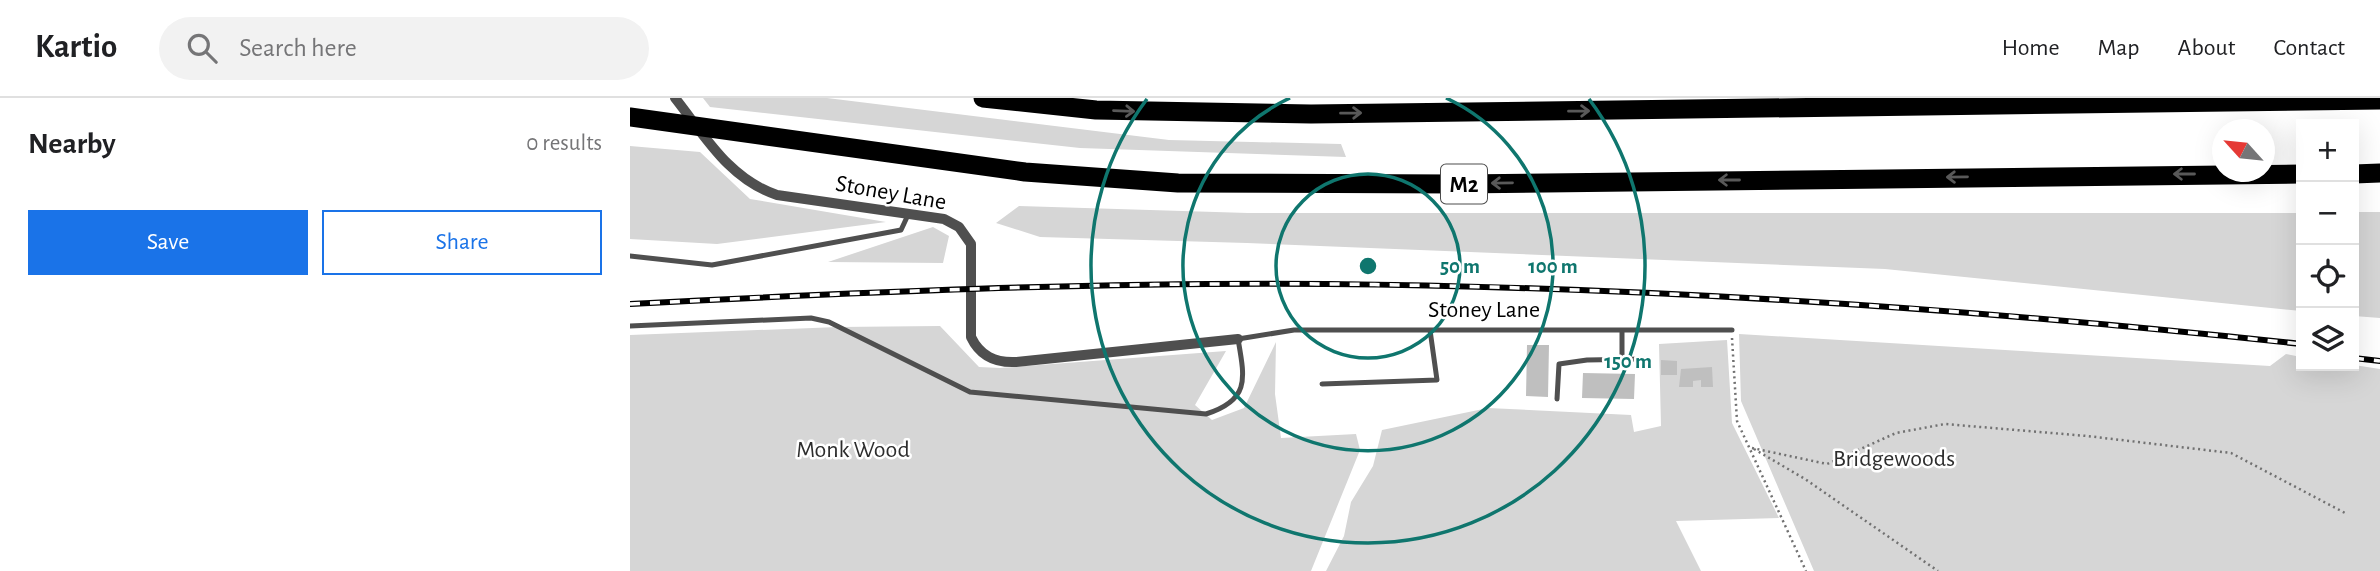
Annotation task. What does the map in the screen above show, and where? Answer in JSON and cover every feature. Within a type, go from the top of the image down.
[{"type":"highway","points":[[983,98],[1096,110],[1283,114],[2380,100]]},
{"type":"highway","name":"M2","points":[[630,117],[1013,171],[1167,182],[1459,184],[2296,174]]},
{"type":"highway","points":[[2359,174],[2380,173]]},
{"type":"street","name":"Stoney Lane","points":[[675,98],[741,178],[777,195],[944,219],[959,227],[971,244],[970,320],[977,349],[1002,363],[1238,339]]},
{"type":"lane","points":[[630,256],[712,265],[901,230],[908,215]]},
{"type":"lane","points":[[630,326],[811,318],[829,322],[970,392],[1206,414],[1233,403],[1240,391],[1243,379],[1238,339]]},
{"type":"lane","name":"Stoney Lane","points":[[1238,339],[1294,330],[1732,330]]},
{"type":"lane","points":[[1322,384],[1437,380],[1430,330]]},
{"type":"lane","points":[[1622,330],[1622,359]]},
{"type":"lane","points":[[1557,399],[1559,364],[1644,359]]},
{"type":"path","points":[[1732,330],[1737,421],[1752,448],[1806,571]]},
{"type":"path","points":[[1752,448],[1827,464],[1896,433],[1945,424],[2087,436],[2231,453],[2347,514]]},
{"type":"path","points":[[1752,448],[1805,479],[1938,571]]},
{"type":"green space","points":[[703,98],[827,98],[1169,140],[1341,144],[1346,157],[1080,148],[710,107]]},
{"type":"green space","points":[[630,146],[700,152],[750,199],[886,222],[717,244],[630,239]]},
{"type":"green space","points":[[1019,206],[1248,213],[2296,213],[2296,310],[1885,269],[1040,237],[996,223]]},
{"type":"green space","points":[[2359,212],[2380,212],[2380,318],[2359,316]]},
{"type":"green space","points":[[933,227],[949,236],[943,263],[828,262]]},
{"type":"green space","name":"Monk Wood","points":[[940,326],[979,367],[1000,368],[1226,351],[1195,405],[1212,420],[1244,408],[1276,342],[1275,394],[1281,438],[1356,434],[1360,450],[1311,571],[630,571],[630,335]]},
{"type":"green space","name":"Bridgewoods","points":[[1739,334],[2270,366],[2286,354],[2296,356],[2296,371],[2359,371],[2359,366],[2380,369],[2380,571],[1814,571],[1741,401]]},
{"type":"green space","points":[[1727,340],[1732,423],[1779,518],[1676,521],[1701,571],[1326,571],[1344,536],[1351,502],[1373,466],[1382,430],[1488,408],[1631,415],[1634,432],[1661,426],[1659,344]]},
{"type":"building","points":[[1527,345],[1549,345],[1548,397],[1526,396]]},
{"type":"building","points":[[1661,360],[1677,361],[1677,375],[1661,375]]},
{"type":"building","points":[[1712,367],[1713,387],[1701,387],[1701,380],[1693,381],[1693,387],[1679,387],[1681,369]]},
{"type":"building","points":[[1583,373],[1635,374],[1634,399],[1582,398]]},
{"type":"railway","points":[[630,304],[1066,286],[1450,286],[1694,295],[1937,310],[2296,343]]},
{"type":"railway","points":[[2359,359],[2380,361]]}]
